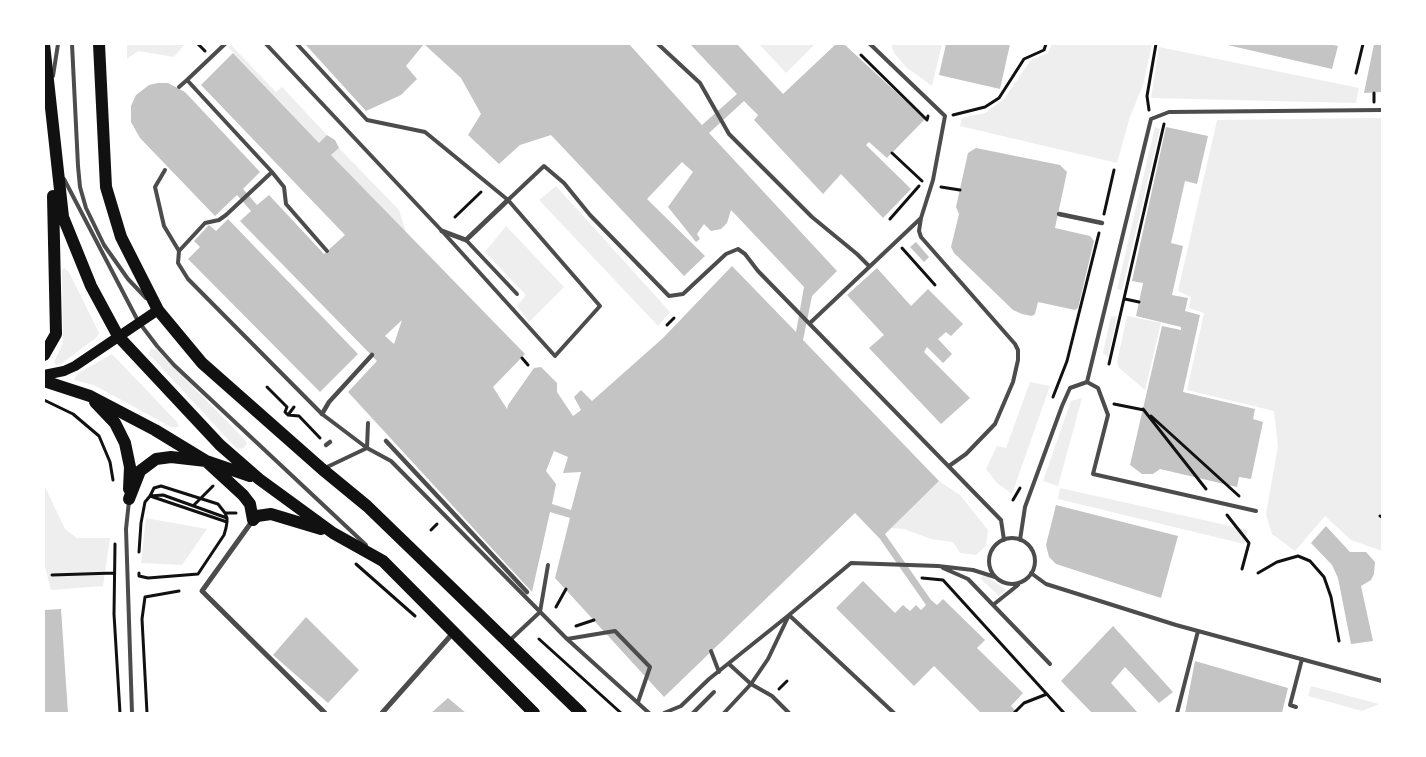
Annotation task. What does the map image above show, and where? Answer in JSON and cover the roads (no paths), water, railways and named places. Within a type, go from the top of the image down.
[{"type":"main road","points":[[44,44],[60,204],[67,229],[91,286],[118,336],[220,445],[259,479],[333,532],[383,561],[534,713]]},
{"type":"main road","points":[[99,44],[103,168],[106,187],[121,237],[158,310],[202,363],[366,506],[581,713]]},
{"type":"main road","points":[[44,355],[54,342],[57,327],[53,216],[53,136]]},
{"type":"main road","points":[[44,375],[64,371],[75,366],[158,310]]},
{"type":"main road","points":[[44,380],[90,396],[155,430],[206,460],[259,479]]},
{"type":"main road","points":[[90,396],[115,423],[126,443],[130,467],[129,499]]},
{"type":"main road","points":[[129,499],[140,471],[156,459],[171,457],[206,460],[243,495],[250,504],[253,520]]},
{"type":"main road","points":[[253,520],[257,516],[271,514],[333,532]]},
{"type":"street","points":[[442,231],[466,240],[508,200]]},
{"type":"street","points":[[1059,214],[1102,223]]},
{"type":"street","points":[[322,414],[329,402],[372,355]]},
{"type":"street","points":[[386,441],[452,508],[527,592]]},
{"type":"street","points":[[253,520],[202,591],[325,713]]},
{"type":"street","points":[[382,713],[454,632]]},
{"type":"lane","points":[[50,94],[58,44]]},
{"type":"lane","points":[[72,44],[78,166],[80,187],[86,208],[104,245],[128,279],[158,310]]},
{"type":"lane","points":[[179,87],[225,44]]},
{"type":"lane","points":[[266,44],[442,231],[555,356],[600,306],[508,200],[425,132],[367,120],[297,44]]},
{"type":"lane","points":[[658,44],[700,83],[729,134],[812,217],[869,266]]},
{"type":"lane","points":[[870,44],[945,116],[933,180],[921,218],[919,231],[924,243],[1015,344],[1018,350],[1018,360],[1013,382],[995,424],[966,454],[949,466]]},
{"type":"lane","points":[[188,80],[272,172],[284,187],[286,204],[327,251]]},
{"type":"lane","points":[[1087,382],[1150,119],[1169,112],[1382,110]]},
{"type":"lane","points":[[56,164],[140,322],[174,364],[383,561]]},
{"type":"lane","points":[[508,200],[544,166],[564,182],[590,215],[669,296],[684,294],[726,254],[738,249],[745,254],[758,271],[1001,520],[1004,540]]},
{"type":"lane","points":[[165,170],[155,187],[164,226],[179,251],[178,263],[188,279],[322,414],[367,448],[391,461],[567,639],[650,713]]},
{"type":"lane","points":[[179,251],[205,224],[219,220],[272,172]]},
{"type":"lane","points":[[810,323],[921,218]]},
{"type":"lane","points":[[466,240],[517,294]]},
{"type":"lane","points":[[1020,540],[1025,506],[1062,406],[1070,388],[1087,382],[1098,388],[1105,402],[1108,415],[1093,474],[1256,511]]},
{"type":"lane","points":[[367,448],[368,423]]},
{"type":"lane","points":[[322,469],[367,448]]},
{"type":"lane","points":[[129,499],[126,529],[132,713]]},
{"type":"lane","points":[[993,606],[1031,574],[1034,558],[1027,544],[1020,540],[1004,540],[997,543],[989,556],[989,564],[995,577]]},
{"type":"lane","points":[[664,713],[681,706],[719,672],[851,563],[938,566],[973,570],[995,577],[1007,584],[1020,583]]},
{"type":"lane","points":[[507,642],[540,612],[548,565]]},
{"type":"lane","points":[[938,566],[968,579],[1050,664]]},
{"type":"lane","points":[[1031,574],[1046,584],[1198,631],[1382,681]]},
{"type":"lane","points":[[724,713],[751,684],[768,659],[789,615]]},
{"type":"lane","points":[[789,615],[894,713]]},
{"type":"lane","points":[[567,639],[615,631],[650,667],[638,702]]},
{"type":"lane","points":[[1177,713],[1198,631]]},
{"type":"lane","points":[[711,651],[719,672]]},
{"type":"lane","points":[[1296,707],[1290,705],[1302,659]]},
{"type":"lane","points":[[729,664],[751,684],[772,696],[789,713]]},
{"type":"lane","points":[[693,713],[714,692]]}]
